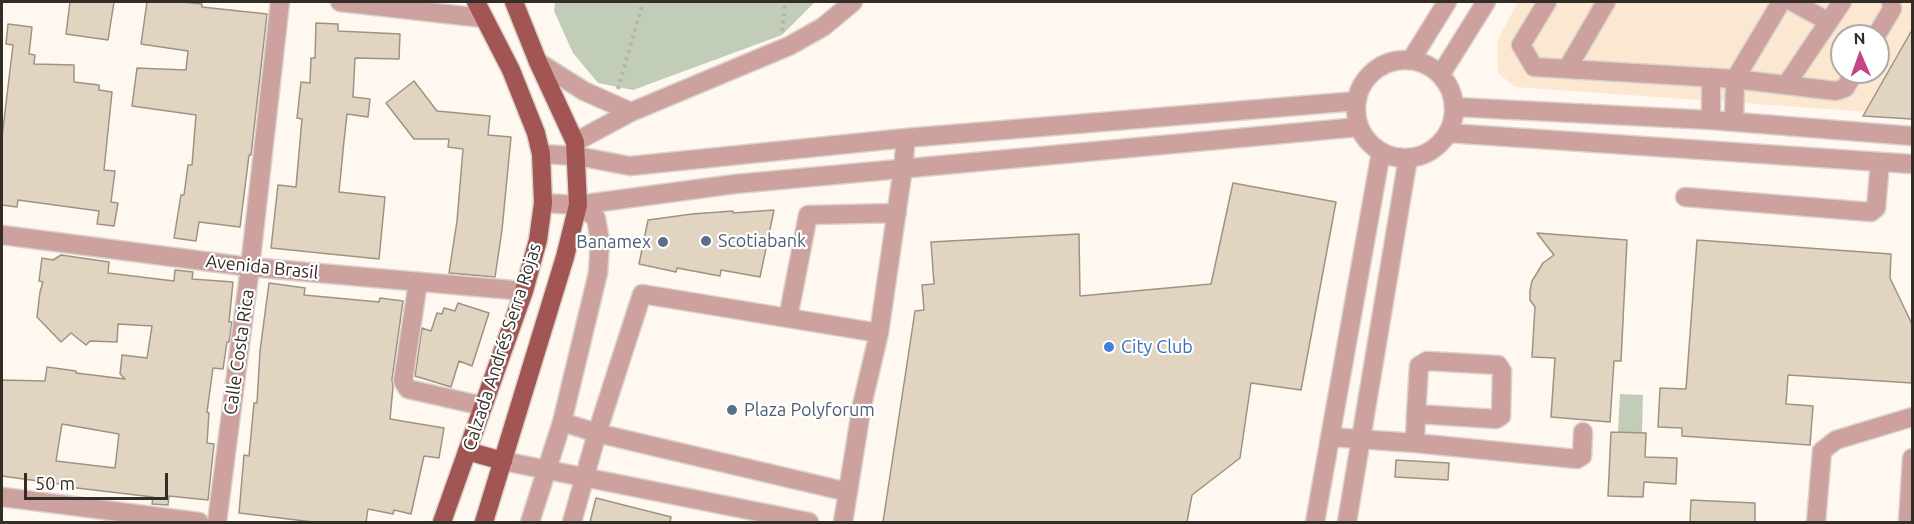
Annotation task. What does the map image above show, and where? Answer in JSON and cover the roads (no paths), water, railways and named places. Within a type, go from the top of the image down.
[{"type":"main road","name":"Calzada Andrés Serra Rojas","points":[[484,522],[565,257],[578,205],[576,149],[515,2]]},
{"type":"main road","name":"Calzada Andrés Serra Rojas","points":[[442,522],[524,291],[538,240],[543,203],[541,154],[536,133],[511,70],[480,10]]},
{"type":"main road","points":[[467,451],[503,461]]},
{"type":"street","name":"Calle Costa Rica","points":[[217,522],[250,267],[280,2]]},
{"type":"street","points":[[340,2],[480,10]]},
{"type":"street","points":[[541,154],[576,149],[632,112],[789,46],[824,27],[853,2]]},
{"type":"street","points":[[1411,60],[1447,2]]},
{"type":"street","points":[[1441,74],[1486,2]]},
{"type":"street","points":[[1546,2],[1521,45],[1534,67],[1711,77],[1836,91],[1845,88],[1848,84]]},
{"type":"street","points":[[1567,69],[1606,2]]},
{"type":"street","points":[[1734,122],[1735,79],[1781,2]]},
{"type":"street","points":[[1793,2],[1829,22]]},
{"type":"street","points":[[1786,85],[1842,2]]},
{"type":"street","points":[[1883,24],[1892,9],[1891,2]]},
{"type":"street","points":[[1411,60],[1425,64],[1441,74],[1450,88],[1455,108],[1448,133],[1442,143],[1431,152],[1408,158],[1394,157],[1381,152],[1368,142],[1359,127],[1357,101],[1361,86],[1374,71],[1391,62],[1411,60]]},
{"type":"street","points":[[538,62],[584,91],[632,112]]},
{"type":"street","points":[[1711,77],[1711,120]]},
{"type":"street","points":[[576,149],[630,166],[906,138],[1357,101]]},
{"type":"street","points":[[1455,108],[1711,120],[1912,136]]},
{"type":"street","points":[[543,203],[578,205],[735,184],[1359,127]]},
{"type":"street","points":[[1448,133],[1912,164]]},
{"type":"street","points":[[843,522],[862,405],[879,333],[906,138]]},
{"type":"street","points":[[1315,522],[1381,152]]},
{"type":"street","points":[[1347,522],[1408,158]]},
{"type":"street","points":[[1686,197],[1871,212],[1876,208],[1880,162]]},
{"type":"street","points":[[530,522],[562,422],[598,273],[600,241],[596,218],[578,205]]},
{"type":"street","points":[[788,318],[808,215],[897,213]]},
{"type":"street","name":"Avenida Brasil","points":[[2,235],[250,267],[524,291]]},
{"type":"street","points":[[418,282],[403,381],[408,389],[483,406]]},
{"type":"street","points":[[572,522],[597,433],[642,294],[879,333]]},
{"type":"street","points":[[1414,443],[1419,366],[1426,361],[1498,365],[1502,371],[1501,416],[1496,419],[1416,414]]},
{"type":"street","points":[[1816,522],[1822,451],[1836,440],[1912,417]]},
{"type":"street","points":[[562,422],[597,433],[848,492]]},
{"type":"street","points":[[1330,437],[1577,459],[1582,456],[1583,432]]},
{"type":"street","points":[[1908,522],[1912,458]]},
{"type":"street","points":[[503,461],[809,522]]},
{"type":"street","points":[[2,497],[199,522]]},
{"type":"place","name":"Scotiabank","points":[[706,241]]},
{"type":"place","name":"Banamex","points":[[663,242]]},
{"type":"place","name":"City Club","points":[[1109,347]]},
{"type":"place","name":"Plaza Polyforum","points":[[732,410]]}]
